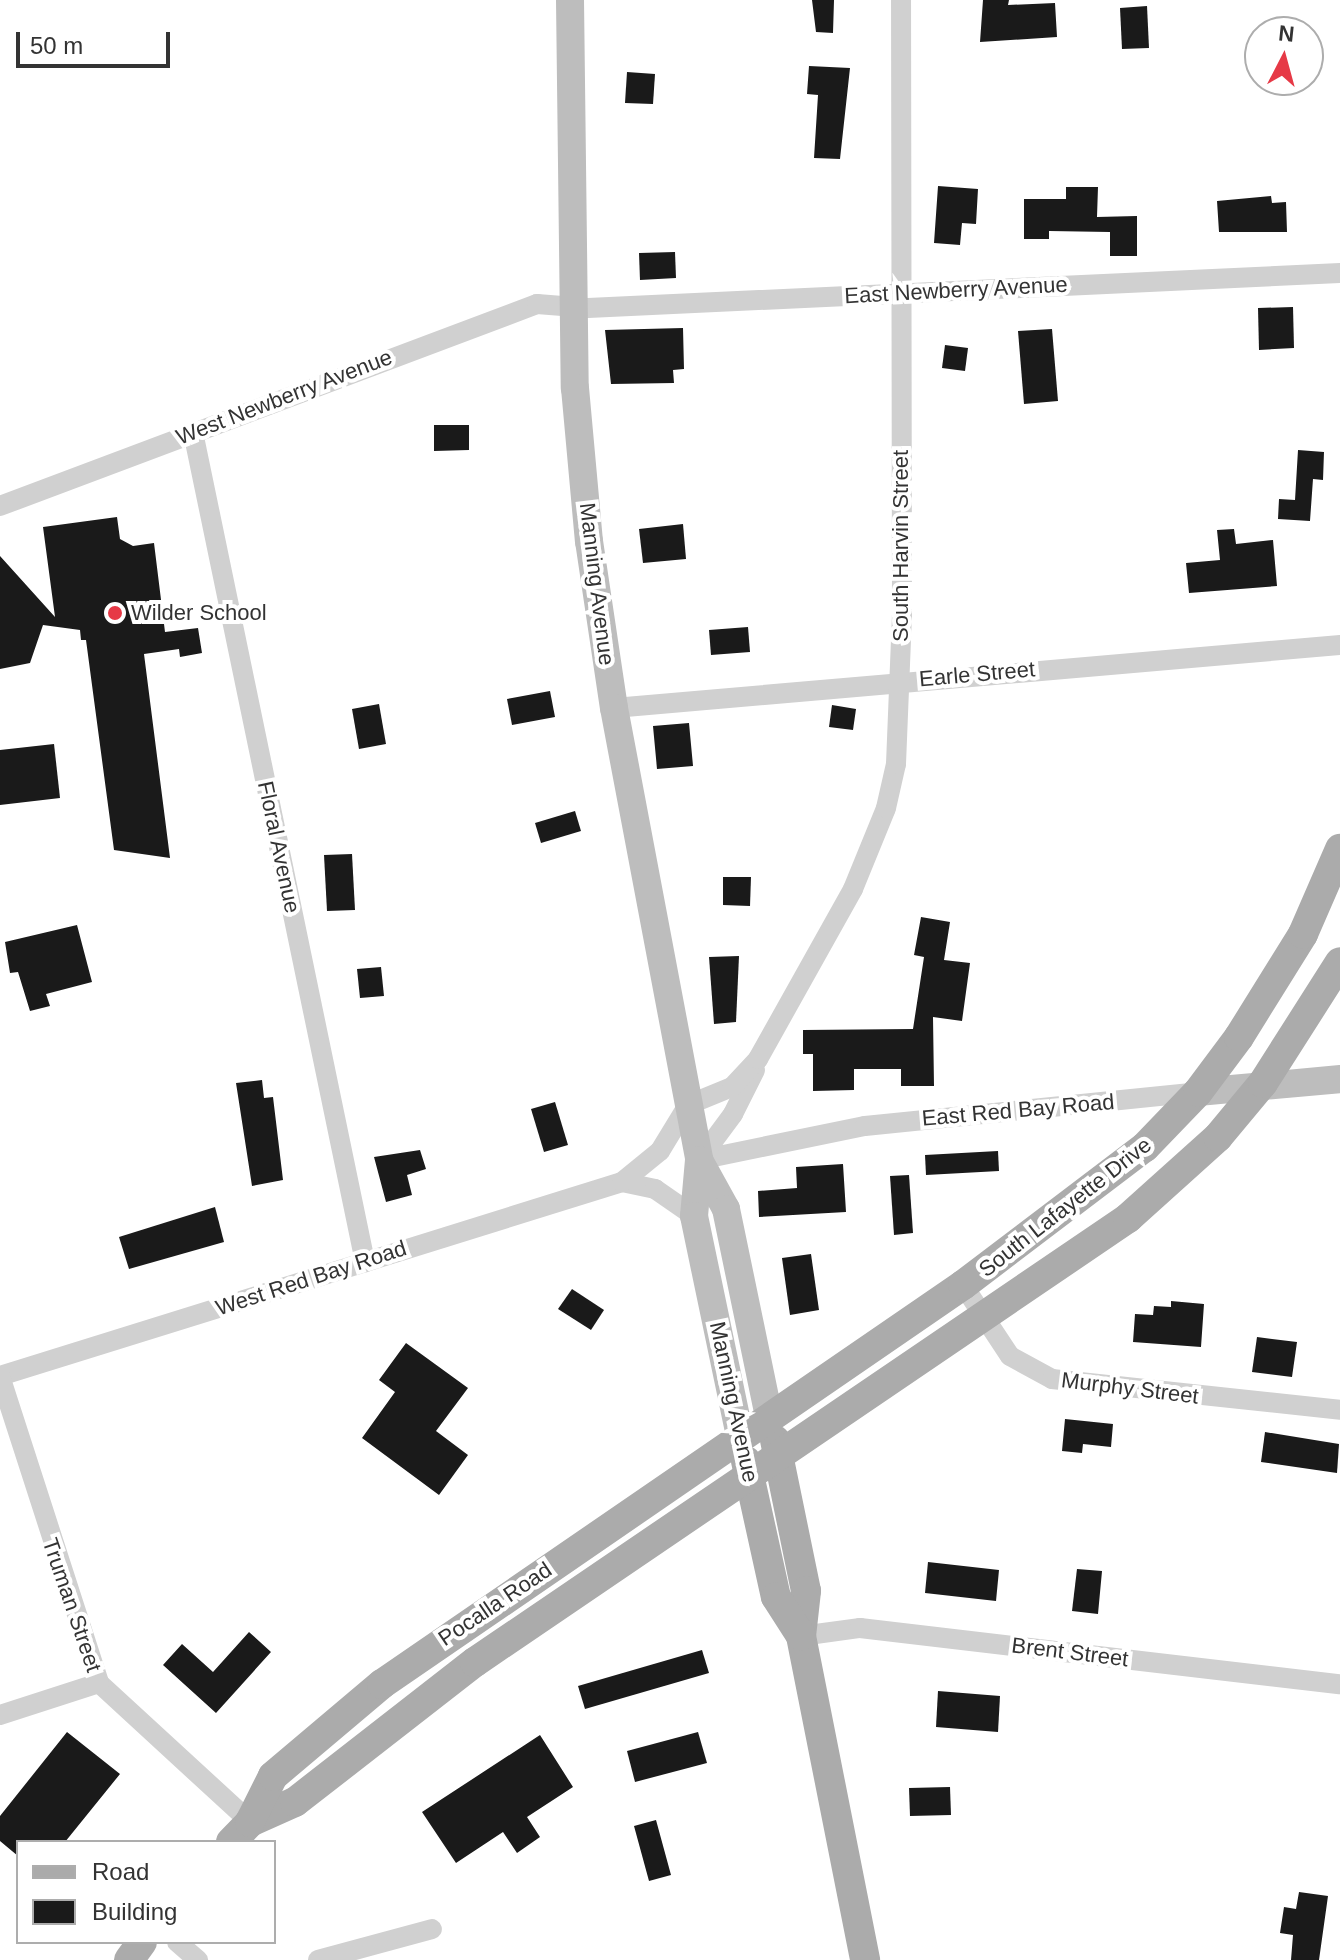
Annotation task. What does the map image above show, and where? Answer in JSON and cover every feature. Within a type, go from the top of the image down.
[{"type":"main road","name":"Manning Avenue","points":[[570,0],[573,305],[589,541],[614,708],[699,1160],[694,1216],[776,1597],[801,1636]]},
{"type":"main road","name":"South Lafayette Drive","points":[[769,1417],[963,1285],[1114,1174],[1198,1092],[1276,981],[1340,849]]},
{"type":"main road","name":"South Lafayette Drive","points":[[750,1477],[984,1320],[1176,1179],[1263,1083],[1340,962]]},
{"type":"main road","name":"East Red Bay Road","points":[[1198,1092],[1263,1083],[1340,1079]]},
{"type":"main road","name":"Manning Avenue","points":[[699,1160],[726,1209],[779,1458],[806,1591],[801,1636],[865,1960]]},
{"type":"main road","name":"Pocalla Road","points":[[241,1832],[273,1776],[382,1684],[769,1417]]},
{"type":"main road","name":"Pocalla Road","points":[[241,1832],[295,1802],[407,1710],[750,1477]]},
{"type":"street","name":"South Harvin Street","points":[[699,1160],[751,1084],[758,1059],[868,856],[896,764],[900,680],[901,0]]},
{"type":"street","name":"East Newberry Avenue","points":[[573,305],[1340,273]]},
{"type":"street","name":"West Newberry Avenue","points":[[0,506],[526,307],[573,305]]},
{"type":"street","name":"Floral Avenue","points":[[193,432],[365,1262]]},
{"type":"street","name":"Earle Street","points":[[614,708],[900,680],[1340,645]]},
{"type":"street","name":"South Harvin Street","points":[[688,1105],[732,1087],[758,1059]]},
{"type":"street","name":"East Red Bay Road","points":[[699,1160],[865,1126],[1198,1092]]},
{"type":"street","name":"West Red Bay Road","points":[[0,1376],[622,1182],[660,1151],[688,1105]]},
{"type":"street","points":[[622,1182],[655,1189],[694,1216]]},
{"type":"street","name":"Murphy Street","points":[[963,1285],[1010,1356],[1052,1379],[1340,1410]]},
{"type":"street","name":"Truman Street","points":[[0,1376],[99,1683],[241,1832]]},
{"type":"street","name":"Brent Street","points":[[801,1636],[860,1628],[1340,1684]]},
{"type":"street","points":[[0,1715],[99,1683]]},
{"type":"street","points":[[318,1960],[432,1929]]},
{"type":"street","points":[[179,1944],[198,1960]]},
{"type":"building","points":[[812,0],[834,0],[833,33],[816,32]]},
{"type":"building","points":[[983,0],[1009,0],[1008,5],[1055,3],[1057,37],[980,42]]},
{"type":"building","points":[[1147,6],[1149,48],[1122,49],[1120,8]]},
{"type":"building","points":[[809,66],[850,68],[840,159],[814,158],[818,95],[807,94]]},
{"type":"building","points":[[627,72],[655,74],[653,104],[625,103]]},
{"type":"building","points":[[938,186],[978,189],[976,224],[962,223],[960,245],[934,243]]},
{"type":"building","points":[[1066,187],[1098,187],[1097,217],[1137,216],[1137,256],[1110,256],[1110,232],[1049,231],[1049,239],[1024,239],[1024,199],[1066,199]]},
{"type":"building","points":[[1271,196],[1272,203],[1286,202],[1287,232],[1219,232],[1217,201]]},
{"type":"building","points":[[675,252],[676,278],[640,280],[639,253]]},
{"type":"building","points":[[1293,307],[1294,348],[1259,350],[1258,308]]},
{"type":"building","points":[[683,328],[684,369],[673,370],[674,383],[611,384],[605,330]]},
{"type":"building","points":[[1052,329],[1058,401],[1024,404],[1018,331]]},
{"type":"building","points":[[945,345],[968,348],[965,371],[942,368]]},
{"type":"building","points":[[434,425],[469,425],[469,450],[434,451]]},
{"type":"building","points":[[1298,450],[1324,452],[1323,480],[1313,479],[1310,521],[1278,519],[1279,499],[1295,500]]},
{"type":"building","points":[[117,517],[120,539],[133,546],[154,543],[165,632],[198,628],[202,653],[180,657],[179,649],[144,654],[170,858],[114,850],[86,640],[81,640],[80,630],[43,625],[30,663],[0,669],[0,556],[55,617],[43,527]]},
{"type":"building","points":[[683,524],[686,559],[643,563],[639,529]]},
{"type":"building","points":[[1234,529],[1236,544],[1273,540],[1277,586],[1189,593],[1186,563],[1220,560],[1217,530]]},
{"type":"building","points":[[748,627],[750,652],[711,655],[709,630]]},
{"type":"building","points":[[550,691],[555,717],[512,725],[507,699]]},
{"type":"building","points":[[379,704],[386,744],[359,749],[352,709]]},
{"type":"building","points":[[832,705],[856,709],[853,730],[829,727]]},
{"type":"building","points":[[689,723],[693,766],[657,769],[653,726]]},
{"type":"building","points":[[54,744],[60,798],[0,805],[0,750]]},
{"type":"building","points":[[575,811],[581,831],[541,843],[535,823]]},
{"type":"building","points":[[352,854],[355,910],[327,911],[324,855]]},
{"type":"building","points":[[723,877],[751,877],[750,906],[723,905]]},
{"type":"building","points":[[921,917],[950,922],[944,960],[970,963],[962,1021],[933,1017],[934,1086],[901,1086],[901,1069],[854,1069],[854,1090],[813,1091],[813,1054],[803,1054],[803,1030],[913,1029],[924,957],[914,955]]},
{"type":"building","points":[[77,925],[92,982],[46,994],[50,1006],[30,1011],[18,972],[10,973],[5,942]]},
{"type":"building","points":[[739,956],[736,1022],[714,1024],[709,957]]},
{"type":"building","points":[[381,967],[384,996],[360,998],[357,969]]},
{"type":"building","points":[[262,1080],[264,1098],[273,1097],[283,1180],[252,1186],[236,1083]]},
{"type":"building","points":[[555,1102],[568,1145],[544,1152],[531,1109]]},
{"type":"building","points":[[420,1150],[426,1169],[407,1175],[412,1195],[386,1202],[374,1157]]},
{"type":"building","points":[[998,1151],[999,1171],[926,1175],[925,1155]]},
{"type":"building","points":[[843,1164],[846,1212],[759,1217],[758,1191],[797,1188],[796,1167]]},
{"type":"building","points":[[909,1175],[913,1233],[894,1235],[890,1176]]},
{"type":"building","points":[[215,1207],[224,1242],[129,1269],[119,1237]]},
{"type":"building","points":[[811,1254],[819,1310],[790,1315],[782,1258]]},
{"type":"building","points":[[572,1289],[604,1310],[591,1330],[558,1309]]},
{"type":"building","points":[[1171,1301],[1204,1304],[1201,1347],[1133,1342],[1135,1314],[1153,1315],[1154,1306],[1171,1307]]},
{"type":"building","points":[[1257,1337],[1297,1342],[1292,1377],[1252,1372]]},
{"type":"building","points":[[406,1343],[468,1388],[436,1431],[468,1455],[439,1495],[362,1438],[395,1392],[379,1380]]},
{"type":"building","points":[[1065,1419],[1113,1424],[1111,1447],[1083,1444],[1082,1453],[1062,1451]]},
{"type":"building","points":[[1265,1432],[1339,1444],[1337,1473],[1261,1462]]},
{"type":"building","points":[[928,1562],[999,1570],[996,1601],[925,1593]]},
{"type":"building","points":[[1077,1569],[1102,1571],[1098,1614],[1072,1611]]},
{"type":"building","points":[[249,1632],[271,1652],[216,1713],[163,1665],[182,1644],[213,1672]]},
{"type":"building","points":[[702,1650],[709,1673],[585,1709],[578,1686]]},
{"type":"building","points":[[938,1691],[1000,1696],[998,1732],[936,1727]]},
{"type":"building","points":[[67,1732],[120,1774],[67,1840],[16,1840],[16,1854],[0,1841],[0,1816]]},
{"type":"building","points":[[698,1732],[707,1763],[635,1782],[627,1751]]},
{"type":"building","points":[[540,1735],[573,1787],[527,1817],[540,1837],[517,1853],[503,1832],[456,1863],[422,1812]]},
{"type":"building","points":[[950,1787],[951,1815],[910,1816],[909,1788]]},
{"type":"building","points":[[656,1820],[671,1875],[649,1881],[634,1826]]},
{"type":"building","points":[[1299,1892],[1328,1896],[1319,1960],[1291,1960],[1293,1935],[1280,1933],[1284,1907],[1296,1909]]},
{"type":"place","name":"Wilder School","points":[[115,613]]}]
